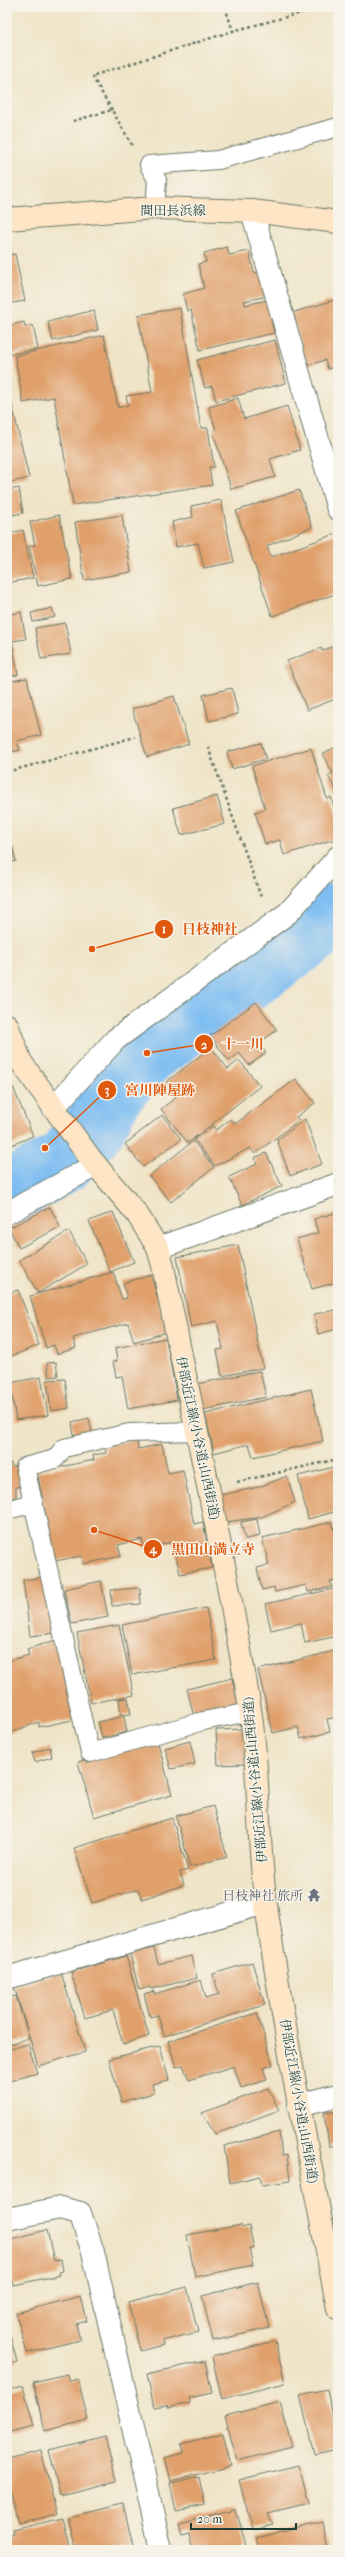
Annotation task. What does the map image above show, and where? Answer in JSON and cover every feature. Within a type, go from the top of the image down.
[{"type":"main road","name":"間田長浜線","points":[[7,219],[155,208],[252,211],[338,222]]},
{"type":"main road","name":"伊部近江線(小谷道;山西街道)","points":[[7,1025],[21,1062],[93,1162],[137,1214],[158,1248],[163,1266],[195,1431],[209,1488],[250,1712],[265,1903],[298,2105],[338,2308]]},
{"type":"street","points":[[252,211],[338,509]]},
{"type":"street","points":[[53,1108],[116,1039],[288,913],[338,857]]},
{"type":"street","points":[[7,1213],[93,1162]]},
{"type":"street","points":[[158,1248],[338,1184]]},
{"type":"street","points":[[7,1978],[265,1903]]},
{"type":"street","points":[[298,2105],[338,2095]]},
{"type":"street","points":[[7,2219],[60,2208],[80,2213],[93,2252],[162,2550]]},
{"type":"lane","points":[[155,208],[157,180],[150,165],[218,160],[338,127]]},
{"type":"lane","points":[[195,1431],[129,1433],[64,1448],[55,1459],[25,1467],[90,1752],[203,1721],[250,1712]]},
{"type":"lane","points":[[7,1510],[34,1503]]},
{"type":"path","points":[[225,7],[233,31]]},
{"type":"path","points":[[150,165],[129,141],[92,76],[233,31],[324,7]]},
{"type":"path","points":[[73,121],[112,110]]},
{"type":"path","points":[[7,772],[135,737]]},
{"type":"path","points":[[208,746],[270,926]]},
{"type":"path","points":[[209,1488],[338,1459]]},
{"type":"building","points":[[227,247],[229,255],[249,251],[254,273],[262,272],[268,296],[244,301],[245,305],[267,300],[274,333],[200,350],[191,310],[187,311],[183,294],[204,288],[198,264],[206,262],[204,253]]},
{"type":"building","points":[[15,254],[25,301],[7,304],[7,256]]},
{"type":"building","points":[[338,299],[338,366],[328,369],[325,360],[307,366],[291,313]]},
{"type":"building","points":[[180,308],[201,428],[208,428],[214,467],[209,467],[212,485],[73,505],[54,397],[23,403],[15,356],[104,335],[118,408],[128,405],[126,396],[152,392],[138,315]]},
{"type":"building","points":[[94,310],[98,330],[53,341],[48,322]]},
{"type":"building","points":[[24,322],[25,327],[33,325],[38,349],[7,355],[7,326]]},
{"type":"building","points":[[275,340],[286,383],[216,401],[212,386],[205,388],[197,360]]},
{"type":"building","points":[[10,396],[29,478],[7,483],[7,397]]},
{"type":"building","points":[[238,398],[244,419],[287,406],[300,450],[270,459],[275,477],[231,489],[213,432],[216,430],[209,407]]},
{"type":"building","points":[[19,488],[23,513],[7,516],[7,490]]},
{"type":"building","points":[[299,490],[312,527],[267,546],[271,557],[338,533],[338,593],[272,616],[236,511]]},
{"type":"building","points":[[221,500],[234,562],[204,568],[198,543],[176,547],[172,522],[193,517],[191,506]]},
{"type":"building","points":[[59,515],[72,579],[38,586],[29,546],[35,545],[30,522]]},
{"type":"building","points":[[122,515],[131,572],[84,580],[75,522]]},
{"type":"building","points":[[23,530],[33,578],[7,583],[7,534]]},
{"type":"building","points":[[52,608],[55,617],[33,622],[31,613]]},
{"type":"building","points":[[21,612],[26,639],[12,641],[18,675],[7,677],[7,615]]},
{"type":"building","points":[[65,623],[71,654],[41,659],[35,628]]},
{"type":"building","points":[[338,644],[338,698],[307,710],[287,661],[321,648],[322,651]]},
{"type":"building","points":[[27,678],[41,735],[17,741],[20,750],[7,753],[7,682]]},
{"type":"building","points":[[232,688],[238,714],[209,721],[203,695]]},
{"type":"building","points":[[174,696],[189,744],[147,757],[132,709]]},
{"type":"building","points":[[261,743],[266,759],[232,769],[227,752]]},
{"type":"building","points":[[338,746],[338,793],[328,776],[333,773],[322,754]]},
{"type":"building","points":[[311,748],[327,799],[331,797],[338,820],[338,838],[284,855],[280,840],[265,844],[255,812],[265,809],[252,766]]},
{"type":"building","points":[[217,796],[225,824],[181,835],[173,808]]},
{"type":"building","points":[[13,848],[16,861],[7,863],[7,850]]},
{"type":"building","points":[[256,1002],[277,1030],[259,1043],[266,1053],[249,1065],[239,1053],[229,1061],[210,1036]]},
{"type":"building","points":[[211,1047],[228,1069],[239,1060],[260,1086],[188,1143],[161,1109],[176,1097],[165,1083]]},
{"type":"building","points":[[296,1079],[315,1103],[296,1117],[299,1120],[255,1154],[250,1148],[215,1166],[194,1139],[213,1126],[216,1130],[231,1119],[235,1124]]},
{"type":"building","points":[[13,1087],[33,1136],[7,1147],[7,1090]]},
{"type":"building","points":[[162,1115],[181,1139],[143,1167],[125,1144]]},
{"type":"building","points":[[305,1119],[322,1164],[290,1176],[277,1140]]},
{"type":"building","points":[[193,1141],[214,1167],[171,1202],[149,1176]]},
{"type":"building","points":[[266,1153],[282,1186],[242,1205],[229,1177],[257,1164],[254,1158]]},
{"type":"building","points":[[50,1207],[60,1227],[19,1248],[9,1228]]},
{"type":"building","points":[[113,1212],[134,1262],[110,1272],[89,1221]]},
{"type":"building","points":[[338,1212],[338,1282],[312,1289],[297,1239],[318,1233],[314,1219]]},
{"type":"building","points":[[69,1231],[87,1264],[38,1293],[19,1260]]},
{"type":"building","points":[[238,1245],[263,1368],[222,1376],[217,1350],[223,1349],[217,1321],[191,1327],[177,1257]]},
{"type":"building","points":[[113,1272],[122,1299],[127,1298],[123,1283],[151,1275],[167,1332],[134,1342],[128,1323],[73,1338],[76,1348],[57,1354],[54,1345],[46,1348],[30,1296]]},
{"type":"building","points":[[18,1290],[39,1345],[7,1358],[7,1294]]},
{"type":"building","points":[[336,1310],[338,1329],[318,1334],[314,1314]]},
{"type":"building","points":[[166,1338],[177,1400],[128,1409],[122,1376],[116,1377],[113,1362],[117,1361],[115,1348]]},
{"type":"building","points":[[56,1362],[58,1376],[49,1377],[47,1363]]},
{"type":"building","points":[[260,1371],[266,1397],[203,1410],[197,1384]]},
{"type":"building","points":[[41,1377],[48,1415],[16,1420],[10,1383]]},
{"type":"building","points":[[65,1379],[69,1408],[51,1411],[47,1380]]},
{"type":"building","points":[[311,1389],[323,1441],[253,1457],[249,1444],[214,1453],[205,1414]]},
{"type":"building","points":[[89,1418],[92,1433],[74,1436],[72,1422]]},
{"type":"building","points":[[137,1439],[138,1449],[162,1444],[168,1473],[183,1470],[194,1524],[203,1522],[212,1568],[180,1574],[173,1542],[144,1548],[142,1539],[118,1545],[121,1556],[83,1564],[82,1556],[55,1561],[37,1472],[94,1460],[93,1455],[106,1453],[105,1446]]},
{"type":"building","points":[[7,1463],[11,1463],[12,1467],[17,1466],[21,1486],[16,1487],[16,1497],[7,1499]]},
{"type":"building","points":[[338,1466],[338,1511],[308,1519],[298,1476]]},
{"type":"building","points":[[287,1476],[295,1502],[262,1517],[226,1522],[220,1495],[259,1487]]},
{"type":"building","points":[[257,1519],[260,1536],[245,1539],[241,1522]]},
{"type":"building","points":[[332,1522],[338,1543],[338,1580],[330,1581],[332,1587],[308,1592],[306,1585],[275,1592],[274,1587],[262,1590],[257,1568],[269,1565],[262,1538]]},
{"type":"building","points":[[44,1577],[57,1633],[30,1636],[23,1580]]},
{"type":"building","points":[[101,1581],[108,1617],[72,1624],[64,1589]]},
{"type":"building","points":[[140,1588],[141,1604],[112,1606],[111,1590]]},
{"type":"building","points":[[338,1588],[338,1636],[305,1643],[301,1623],[271,1630],[265,1604]]},
{"type":"building","points":[[206,1608],[216,1660],[132,1675],[122,1625]]},
{"type":"building","points":[[119,1625],[134,1695],[91,1703],[77,1633]]},
{"type":"building","points":[[59,1639],[77,1719],[39,1727],[39,1722],[9,1733],[7,1728],[7,1661],[29,1655],[27,1649]]},
{"type":"building","points":[[338,1650],[338,1717],[327,1719],[330,1732],[301,1739],[298,1727],[273,1733],[258,1670]]},
{"type":"building","points":[[232,1678],[239,1706],[194,1717],[187,1689]]},
{"type":"building","points":[[128,1698],[131,1714],[121,1715],[119,1699]]},
{"type":"building","points":[[124,1716],[127,1732],[102,1738],[98,1722]]},
{"type":"building","points":[[245,1729],[246,1764],[218,1765],[216,1730]]},
{"type":"building","points":[[157,1739],[172,1795],[94,1817],[78,1762]]},
{"type":"building","points":[[190,1741],[195,1764],[171,1769],[165,1748]]},
{"type":"building","points":[[50,1747],[52,1757],[35,1762],[32,1753]]},
{"type":"building","points":[[213,1806],[227,1857],[190,1867],[176,1816]]},
{"type":"building","points":[[172,1818],[188,1870],[180,1872],[184,1885],[142,1899],[138,1889],[92,1903],[74,1848]]},
{"type":"building","points":[[154,1948],[158,1964],[192,1956],[197,1978],[151,1989],[150,1987],[139,1990],[130,1954]]},
{"type":"building","points":[[126,1956],[149,2036],[123,2044],[113,2010],[85,2018],[71,1972]]},
{"type":"building","points":[[252,1962],[265,2005],[164,2036],[158,2015],[150,2017],[144,1994],[154,1991],[154,1994],[201,1980],[206,1998],[219,1994],[213,1974]]},
{"type":"building","points":[[61,1972],[85,2052],[38,2066],[14,1986]]},
{"type":"building","points":[[16,1996],[29,2038],[7,2045],[7,1998]]},
{"type":"building","points":[[257,2013],[273,2065],[263,2068],[267,2080],[241,2088],[234,2066],[189,2080],[183,2065],[176,2067],[168,2041]]},
{"type":"building","points":[[28,2044],[37,2073],[10,2081],[7,2071],[7,2050]]},
{"type":"building","points":[[160,2046],[169,2080],[152,2084],[154,2093],[121,2102],[109,2059]]},
{"type":"building","points":[[268,2088],[279,2110],[215,2134],[202,2113]]},
{"type":"building","points":[[338,2111],[338,2145],[329,2146],[324,2113]]},
{"type":"building","points":[[279,2132],[282,2156],[287,2155],[290,2181],[262,2185],[260,2176],[230,2183],[224,2146]]},
{"type":"building","points":[[241,2225],[242,2228],[249,2226],[254,2249],[249,2249],[253,2265],[195,2277],[187,2235]]},
{"type":"building","points":[[47,2230],[54,2261],[61,2259],[63,2271],[59,2272],[60,2275],[14,2285],[13,2281],[7,2283],[7,2240]]},
{"type":"building","points":[[258,2282],[269,2328],[213,2341],[202,2296]]},
{"type":"building","points":[[187,2287],[198,2332],[162,2341],[163,2345],[140,2351],[128,2302]]},
{"type":"building","points":[[81,2296],[87,2321],[76,2324],[80,2340],[27,2353],[16,2313]]},
{"type":"building","points":[[7,2324],[17,2362],[7,2365]]},
{"type":"building","points":[[275,2341],[285,2383],[222,2399],[212,2357]]},
{"type":"building","points":[[205,2361],[212,2393],[189,2398],[190,2403],[168,2408],[167,2405],[154,2407],[147,2374]]},
{"type":"building","points":[[67,2374],[69,2381],[78,2379],[88,2420],[45,2431],[33,2382]]},
{"type":"building","points":[[23,2386],[34,2426],[7,2433],[7,2390]]},
{"type":"building","points":[[327,2389],[338,2449],[314,2454],[300,2395]]},
{"type":"building","points":[[280,2402],[292,2447],[237,2461],[225,2416]]},
{"type":"building","points":[[223,2433],[231,2466],[170,2481],[164,2458],[183,2453],[181,2444]]},
{"type":"building","points":[[105,2436],[116,2481],[60,2495],[49,2450]]},
{"type":"building","points":[[41,2451],[57,2514],[18,2524],[9,2489],[7,2489],[7,2459]]},
{"type":"building","points":[[299,2465],[309,2504],[268,2514],[273,2524],[252,2529],[239,2480]]},
{"type":"building","points":[[199,2477],[205,2505],[176,2511],[170,2483]]},
{"type":"building","points":[[123,2504],[133,2545],[111,2550],[76,2550],[68,2517]]},
{"type":"building","points":[[236,2509],[246,2547],[235,2550],[193,2550],[189,2532],[181,2534],[178,2523]]},
{"type":"building","points":[[63,2518],[71,2550],[7,2550],[7,2536],[13,2534],[12,2530]]},
{"type":"building","points":[[323,2522],[329,2550],[259,2550],[256,2538]]},
{"type":"waterway","points":[[7,1193],[65,1161],[93,1129],[112,1094],[147,1053],[338,914]]},
{"type":"place","name":"日枝神社","points":[[92,949]]},
{"type":"place","name":"十一川","points":[[147,1053]]},
{"type":"place","name":"宮川陣屋跡","points":[[45,1148]]},
{"type":"place","name":"黒田山満立寺","points":[[94,1530]]},
{"type":"place","name":"日枝神社 旅所","points":[[314,1895]]}]
